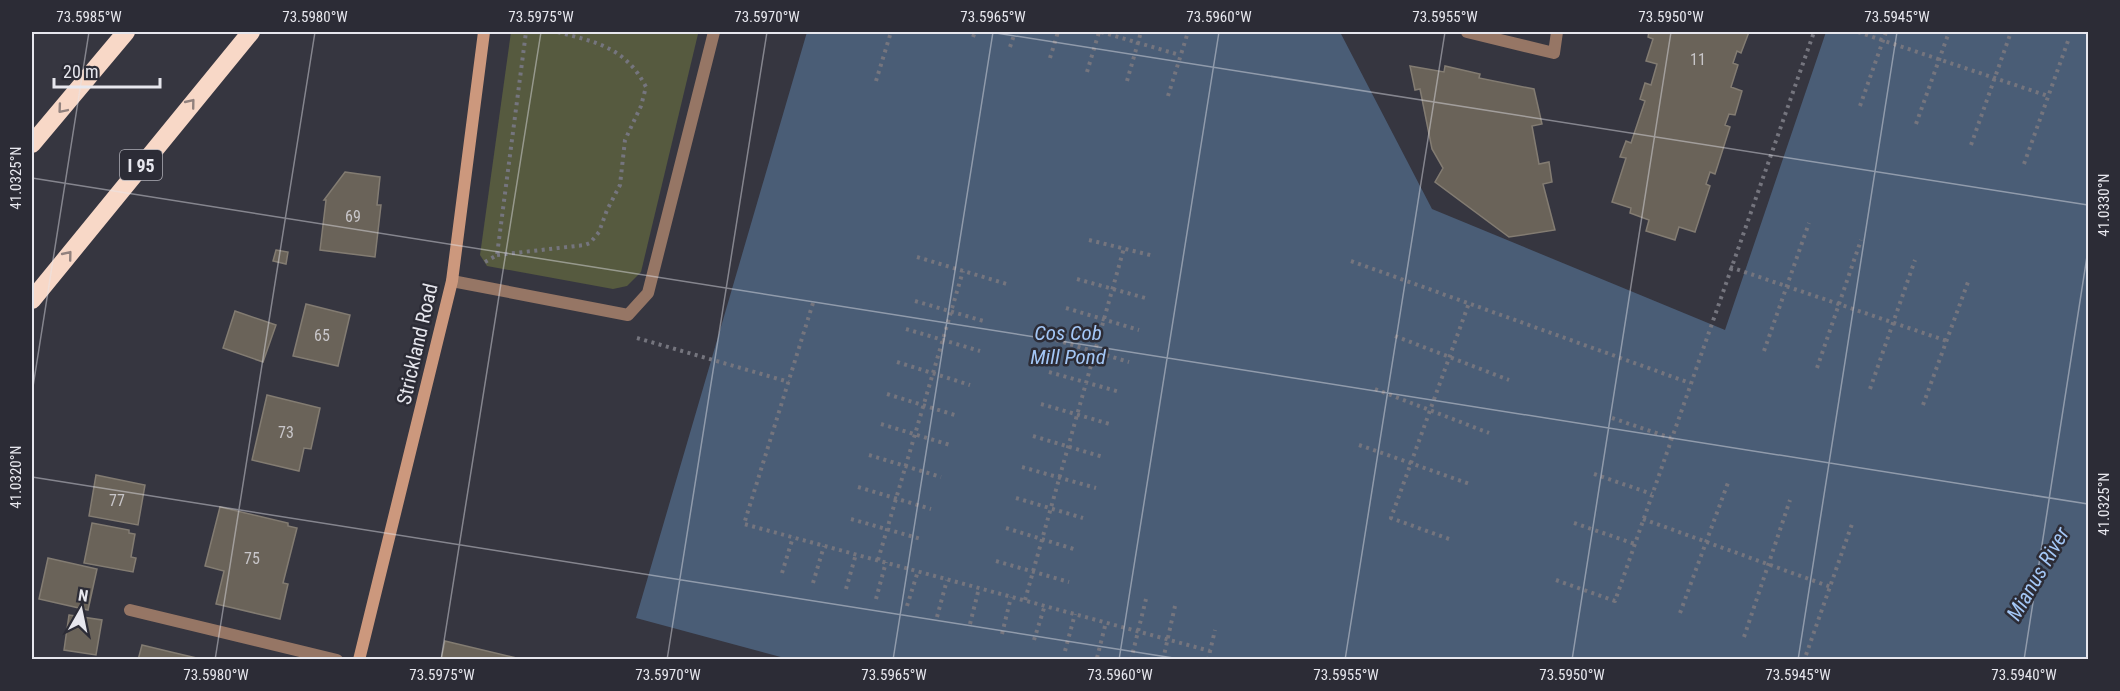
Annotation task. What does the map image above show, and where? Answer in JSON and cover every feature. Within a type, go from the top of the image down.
[{"type":"highway","points":[[32,144],[126,32]]},
{"type":"highway","name":"I 95","points":[[32,300],[251,32]]},
{"type":"main road","name":"Strickland Road","points":[[359,660],[452,281],[484,32]]},
{"type":"lane","points":[[452,281],[627,315],[648,293],[714,32]]},
{"type":"lane","points":[[1467,32],[1554,53],[1557,32]]},
{"type":"lane","points":[[130,610],[337,660]]},
{"type":"path","points":[[497,255],[526,32]]},
{"type":"path","points":[[452,281],[497,255],[590,243],[599,232],[620,185],[625,140],[641,106],[646,87],[639,73],[621,54],[596,41],[557,32]]},
{"type":"path","points":[[876,81],[891,32]]},
{"type":"path","points":[[974,37],[975,32]]},
{"type":"path","points":[[1010,47],[1015,32]]},
{"type":"path","points":[[1050,58],[1058,32]]},
{"type":"path","points":[[1087,72],[1100,32],[1180,55]]},
{"type":"path","points":[[1126,81],[1141,32]]},
{"type":"path","points":[[1168,96],[1188,32]]},
{"type":"path","points":[[1556,580],[1615,601],[1814,32]]},
{"type":"path","points":[[1858,32],[2048,96]]},
{"type":"path","points":[[1860,106],[1886,32]]},
{"type":"path","points":[[1916,124],[1949,32]]},
{"type":"path","points":[[1971,145],[2011,32]]},
{"type":"path","points":[[2024,164],[2068,41]]},
{"type":"path","points":[[1764,351],[1809,223]]},
{"type":"path","points":[[1089,240],[1154,256]]},
{"type":"path","points":[[1817,368],[1861,240]]},
{"type":"path","points":[[1025,600],[1124,248]]},
{"type":"path","points":[[916,257],[1010,285]]},
{"type":"path","points":[[1870,389],[1915,260]]},
{"type":"path","points":[[1351,261],[1690,383]]},
{"type":"path","points":[[1730,267],[1947,341]]},
{"type":"path","points":[[878,560],[963,271]]},
{"type":"path","points":[[1077,279],[1149,299]]},
{"type":"path","points":[[1923,405],[1968,282]]},
{"type":"path","points":[[915,301],[987,322]]},
{"type":"path","points":[[813,303],[744,524],[1210,651]]},
{"type":"path","points":[[1449,539],[1391,518],[1469,303]]},
{"type":"path","points":[[1066,308],[1139,330]]},
{"type":"path","points":[[906,329],[980,351]]},
{"type":"path","points":[[1395,336],[1509,380]]},
{"type":"path","points":[[632,337],[789,382]]},
{"type":"path","points":[[1056,340],[1129,362]]},
{"type":"path","points":[[897,362],[970,385]]},
{"type":"path","points":[[1049,372],[1120,392]]},
{"type":"path","points":[[1375,388],[1489,433]]},
{"type":"path","points":[[887,394],[958,416]]},
{"type":"path","points":[[1041,404],[1113,425]]},
{"type":"path","points":[[1612,418],[1671,438]]},
{"type":"path","points":[[880,424],[951,445]]},
{"type":"path","points":[[1033,436],[1103,457]]},
{"type":"path","points":[[1359,445],[1470,484]]},
{"type":"path","points":[[869,455],[941,477]]},
{"type":"path","points":[[1022,467],[1096,488]]},
{"type":"path","points":[[1594,474],[1652,495]]},
{"type":"path","points":[[1680,613],[1729,480]]},
{"type":"path","points":[[858,487],[931,509]]},
{"type":"path","points":[[1016,498],[1083,518]]},
{"type":"path","points":[[1744,637],[1790,500]]},
{"type":"path","points":[[851,519],[921,539]]},
{"type":"path","points":[[1643,519],[1831,587]]},
{"type":"path","points":[[1574,523],[1635,544]]},
{"type":"path","points":[[1806,655],[1852,524]]},
{"type":"path","points":[[1006,528],[1077,550]]},
{"type":"path","points":[[782,573],[793,537]]},
{"type":"path","points":[[813,583],[824,545]]},
{"type":"path","points":[[846,589],[856,554]]},
{"type":"path","points":[[996,561],[1069,582]]},
{"type":"path","points":[[876,598],[886,562]]},
{"type":"path","points":[[907,606],[918,571]]},
{"type":"path","points":[[937,616],[947,579]]},
{"type":"path","points":[[970,624],[979,588]]},
{"type":"path","points":[[1002,634],[1011,597]]},
{"type":"path","points":[[1131,660],[1146,599]]},
{"type":"path","points":[[1034,640],[1045,606]]},
{"type":"path","points":[[1162,660],[1175,606]]},
{"type":"path","points":[[1065,651],[1075,614]]},
{"type":"path","points":[[1097,658],[1106,622]]},
{"type":"path","points":[[1208,660],[1215,630]]},
{"type":"green space","points":[[511,32],[685,32],[698,34],[641,272],[627,286],[613,289],[487,266],[480,255]]},
{"type":"water","name":"Cos Cob Mill Pond","points":[[807,32],[1340,32],[1432,209],[1725,330],[1826,32],[2088,32],[2088,659],[792,660],[636,618]]},
{"type":"building","points":[[1649,32],[1749,32],[1741,53],[1737,51],[1733,63],[1738,65],[1731,87],[1742,91],[1735,115],[1729,114],[1725,125],[1730,127],[1715,174],[1710,172],[1706,184],[1710,186],[1695,232],[1679,227],[1675,240],[1646,231],[1649,220],[1630,213],[1631,208],[1612,202],[1626,158],[1620,157],[1626,141],[1631,143],[1645,101],[1640,99],[1645,83],[1651,85],[1657,64],[1646,61],[1653,39],[1648,37]]},
{"type":"building","points":[[1410,66],[1444,72],[1445,66],[1480,74],[1479,78],[1534,89],[1542,124],[1532,126],[1539,164],[1549,162],[1552,182],[1543,184],[1555,230],[1509,237],[1435,182],[1443,168],[1432,149],[1420,89],[1415,90]]},
{"type":"building","points":[[345,172],[380,177],[377,205],[381,205],[375,257],[320,250],[326,200],[324,200]]},
{"type":"building","points":[[276,250],[288,252],[286,264],[273,261]]},
{"type":"building","points":[[306,304],[350,315],[338,366],[293,356]]},
{"type":"building","points":[[235,311],[276,325],[263,362],[223,348]]},
{"type":"building","points":[[267,395],[320,408],[311,449],[304,448],[299,471],[252,460]]},
{"type":"building","points":[[96,475],[145,485],[138,525],[89,516]]},
{"type":"building","points":[[220,507],[288,523],[288,526],[297,528],[283,583],[288,584],[280,619],[216,604],[224,571],[205,566]]},
{"type":"building","points":[[92,523],[129,530],[129,533],[135,534],[131,557],[136,558],[133,572],[84,563]]},
{"type":"building","points":[[48,558],[97,569],[88,610],[39,599]]},
{"type":"building","points":[[69,615],[102,620],[96,655],[64,650]]},
{"type":"building","points":[[445,641],[525,660],[441,660]]},
{"type":"building","points":[[142,645],[171,652],[205,660],[138,660]]},
{"type":"water label","name":"Mianus River","points":[[2038,574]]}]
